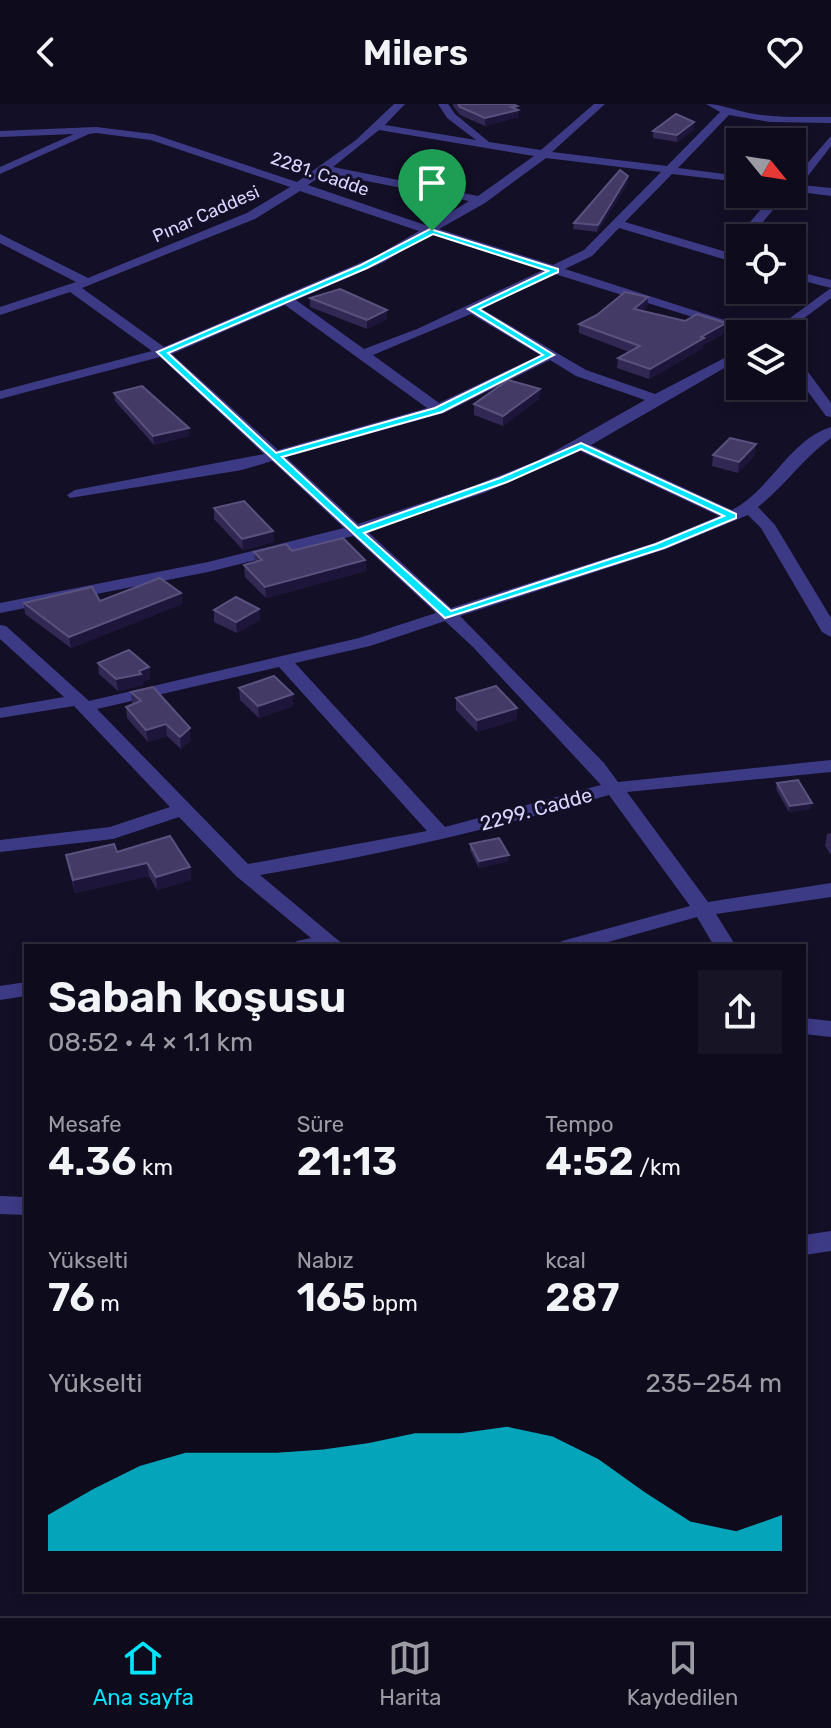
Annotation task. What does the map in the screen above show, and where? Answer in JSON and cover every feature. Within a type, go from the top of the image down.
[{"type":"street","name":"Pınar Caddesi","points":[[0,311],[88,283],[251,216],[324,169],[379,127],[400,104]]},
{"type":"street","points":[[443,104],[447,113],[481,137],[485,144]]},
{"type":"street","points":[[0,395],[162,352],[380,259],[481,200],[544,154],[600,104]]},
{"type":"street","points":[[711,104],[726,112],[752,117],[831,120]]},
{"type":"street","points":[[361,355],[405,340],[588,253],[726,112]]},
{"type":"street","points":[[379,127],[544,154],[726,177]]},
{"type":"street","points":[[0,171],[96,130]]},
{"type":"street","name":"2281. Cadde","points":[[0,134],[96,130],[153,137],[432,231],[726,323]]},
{"type":"street","points":[[806,170],[831,139]]},
{"type":"street","points":[[324,169],[481,200]]},
{"type":"street","points":[[806,189],[831,192]]},
{"type":"street","points":[[755,224],[768,208]]},
{"type":"street","points":[[618,224],[726,256]]},
{"type":"street","points":[[0,238],[88,283]]},
{"type":"street","points":[[806,278],[831,284]]},
{"type":"street","points":[[73,288],[162,352],[449,615],[575,743],[613,788],[688,885],[724,944]]},
{"type":"street","points":[[793,320],[831,292]]},
{"type":"street","points":[[286,299],[439,410]]},
{"type":"street","points":[[473,309],[581,373],[656,399]]},
{"type":"street","points":[[75,495],[179,478],[275,456],[439,410],[550,355]]},
{"type":"street","points":[[0,608],[169,576],[357,532],[503,480],[581,446],[656,399],[726,362]]},
{"type":"street","points":[[806,379],[831,413]]},
{"type":"street","points":[[0,713],[81,704],[284,662],[364,642],[660,546],[749,507],[772,488],[792,461],[831,431]]},
{"type":"street","points":[[581,446],[732,516]]},
{"type":"street","points":[[749,507],[767,525],[831,632]]},
{"type":"street","points":[[0,630],[81,704],[243,871],[332,944]]},
{"type":"street","points":[[284,662],[440,834]]},
{"type":"street","name":"2299. Cadde","points":[[243,871],[327,859],[440,834],[613,788],[831,766]]},
{"type":"street","points":[[0,846],[113,833],[185,808]]},
{"type":"street","points":[[576,944],[703,909],[831,890]]},
{"type":"street","points":[[0,993],[24,989]]},
{"type":"street","points":[[806,1026],[831,1029]]},
{"type":"street","points":[[0,1205],[24,1206]]},
{"type":"street","points":[[806,1245],[831,1241]]},
{"type":"building","points":[[458,104],[513,104],[517,106],[511,107],[518,110],[485,118]]},
{"type":"building","points":[[676,114],[694,122],[677,135],[653,131]]},
{"type":"building","points":[[620,170],[628,176],[598,225],[574,223]]},
{"type":"building","points":[[340,289],[387,310],[367,320],[310,298]]},
{"type":"building","points":[[625,292],[648,297],[634,309],[685,321],[697,314],[726,323],[650,369],[618,358],[640,346],[579,324],[597,315]]},
{"type":"building","points":[[508,380],[540,389],[503,416],[474,404]]},
{"type":"building","points":[[142,386],[189,428],[153,436],[114,393]]},
{"type":"building","points":[[730,438],[756,444],[739,462],[713,455]]},
{"type":"building","points":[[244,501],[273,531],[242,539],[214,508]]},
{"type":"building","points":[[343,538],[365,560],[265,587],[244,565],[262,560],[254,552],[286,544],[292,551]]},
{"type":"building","points":[[160,578],[181,593],[69,637],[24,603],[92,587],[100,601]]},
{"type":"building","points":[[236,597],[259,609],[236,622],[214,610]]},
{"type":"building","points":[[129,650],[149,667],[139,671],[141,674],[116,679],[98,663]]},
{"type":"building","points":[[274,676],[293,694],[258,706],[239,688]]},
{"type":"building","points":[[496,686],[517,708],[477,720],[456,698]]},
{"type":"building","points":[[153,687],[190,728],[180,737],[166,724],[146,730],[126,707],[141,701],[131,692]]},
{"type":"building","points":[[798,780],[812,803],[790,806],[777,783]]},
{"type":"building","points":[[170,836],[190,867],[156,877],[147,863],[73,880],[66,855],[114,844],[117,852]]},
{"type":"building","points":[[499,838],[509,855],[479,861],[470,844]]},
{"type":"route","points":[[432,231],[364,267],[162,352],[357,532],[449,615],[660,546],[732,516],[581,446],[503,480],[357,532],[275,456],[439,410],[550,355],[473,309],[555,270],[432,231]]}]
